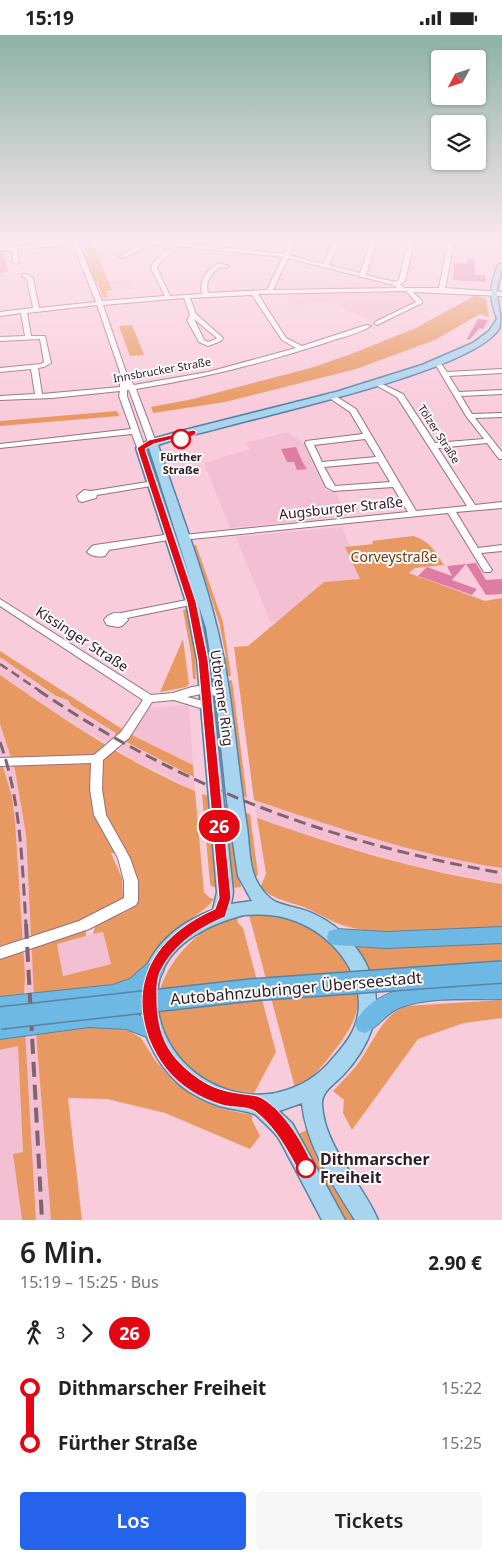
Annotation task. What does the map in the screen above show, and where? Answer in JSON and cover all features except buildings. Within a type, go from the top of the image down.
[{"type":"highway","points":[[336,937],[387,940],[502,935]]},
{"type":"highway","points":[[0,1006],[113,994],[137,985],[154,971]]},
{"type":"highway","name":"Autobahnzubringer Überseestadt","points":[[0,1019],[60,1011],[334,983],[502,972]]},
{"type":"highway","points":[[365,1024],[382,1007],[400,998],[428,994],[502,990]]},
{"type":"highway","points":[[0,1030],[89,1018],[128,1020],[152,1030]]},
{"type":"main road","points":[[149,446],[193,432],[376,383],[437,362],[488,338],[496,329],[501,317],[499,297]]},
{"type":"main road","name":"Utbremer Ring","points":[[149,446],[154,483],[192,602],[203,660],[225,898],[220,913]]},
{"type":"main road","name":"Utbremer Ring","points":[[149,446],[184,538],[212,628],[223,694],[246,875],[256,893],[270,908]]},
{"type":"main road","points":[[319,1086],[293,1099],[258,1104],[223,1098],[198,1087],[178,1071],[162,1052],[152,1030],[148,1001],[149,985],[154,971],[165,953],[180,936],[199,922],[220,913],[244,908],[270,908],[294,913],[309,919],[336,937],[348,951],[362,977],[367,1003],[365,1024],[349,1054],[319,1086],[312,1101],[314,1120],[340,1174],[366,1220]]},
{"type":"main road","points":[[258,1104],[285,1130],[334,1220]]},
{"type":"street","points":[[34,297],[36,309]]},
{"type":"street","name":"Utbremer Ring","points":[[96,297],[124,375],[132,388],[149,446]]},
{"type":"street","points":[[0,314],[165,297]]},
{"type":"street","points":[[186,297],[193,315],[220,338],[219,340],[208,344],[201,341],[190,320],[193,315]]},
{"type":"street","points":[[257,297],[284,339],[303,349]]},
{"type":"street","name":"Innsbrucker Straße","points":[[0,398],[132,388],[209,374],[303,349],[368,326],[378,327],[380,324],[377,323],[420,302],[414,297]]},
{"type":"street","points":[[24,311],[28,337]]},
{"type":"street","points":[[0,339],[43,337],[48,363],[34,367],[0,370]]},
{"type":"street","points":[[437,362],[470,416],[502,457]]},
{"type":"street","points":[[34,367],[39,396]]},
{"type":"street","points":[[446,374],[502,371]]},
{"type":"street","name":"Utbremer Ring","points":[[124,375],[123,396],[135,431],[149,446]]},
{"type":"street","name":"Tölzer Straße","points":[[376,383],[400,396],[473,508]]},
{"type":"street","points":[[457,394],[502,392]]},
{"type":"street","points":[[331,395],[353,411],[412,514]]},
{"type":"street","points":[[470,416],[502,415]]},
{"type":"street","points":[[0,446],[135,431]]},
{"type":"street","points":[[367,436],[309,443],[332,489],[395,484]]},
{"type":"street","points":[[434,446],[489,441]]},
{"type":"street","points":[[319,465],[381,459]]},
{"type":"street","points":[[91,493],[154,483]]},
{"type":"street","name":"Augsburger Straße","points":[[184,538],[502,505]]},
{"type":"street","points":[[451,511],[487,570]]},
{"type":"street","points":[[103,548],[171,537]]},
{"type":"street","points":[[475,551],[502,548]]},
{"type":"street","name":"Kissinger Straße","points":[[0,602],[149,699]]},
{"type":"street","points":[[121,616],[192,602]]},
{"type":"street","points":[[0,761],[97,759],[125,735],[149,699],[174,697],[206,689],[223,694]]},
{"type":"street","points":[[174,697],[207,706]]},
{"type":"street","points":[[0,953],[87,925],[109,915],[131,901],[131,881],[124,858],[100,815],[96,789],[97,759]]},
{"type":"shaded area","points":[[287,297],[411,297],[414,300],[414,303],[374,321],[350,312],[336,302],[290,305]]},
{"type":"shaded area","points":[[287,432],[304,444],[325,490],[336,492],[347,516],[230,528],[204,463],[250,449],[245,443]]},
{"type":"shaded area","points":[[342,527],[350,546],[346,547],[361,579],[324,582],[278,623],[270,621],[236,537]]},
{"type":"shaded area","points":[[0,657],[56,696],[69,700],[116,733],[116,736],[194,777],[195,791],[136,761],[41,704],[0,675]]},
{"type":"shaded area","points":[[186,705],[189,707],[193,765],[130,734],[150,708]]},
{"type":"shaded area","points":[[0,724],[15,770],[26,835],[36,1033],[51,1220],[36,1220],[25,1030],[25,976],[15,822],[12,797],[0,757]]},
{"type":"shaded area","points":[[254,800],[387,842],[502,868],[502,884],[418,867],[301,833],[257,818]]},
{"type":"shaded area","points":[[103,932],[111,964],[63,976],[57,943]]},
{"type":"shaded area","points":[[18,1046],[23,1152],[13,1154],[22,1220],[0,1220],[0,1050]]},
{"type":"green space","points":[[472,297],[486,299],[489,317],[480,314],[435,340],[356,369],[225,402],[153,413],[151,407],[193,399],[314,367],[416,328]]},
{"type":"green space","points":[[132,325],[144,355],[130,356],[119,326]]},
{"type":"green space","points":[[117,411],[119,416],[0,426],[0,421]]},
{"type":"green space","name":"Corveystraße","points":[[413,536],[428,544],[444,565],[415,568],[409,573],[485,601],[502,598],[502,868],[408,848],[254,800],[234,647],[248,646],[324,582],[360,579],[345,547],[373,544],[372,541]]},
{"type":"green space","points":[[196,545],[223,622],[231,676],[226,676],[222,659],[226,657],[219,622],[197,556],[194,554],[193,546]]},
{"type":"green space","points":[[187,609],[195,653],[196,679],[193,679],[191,654],[183,610]]},
{"type":"green space","points":[[183,639],[189,684],[186,687],[160,692]]},
{"type":"green space","points":[[0,651],[130,734],[193,765],[194,777],[115,736],[116,733],[71,705],[68,700],[56,696],[0,657]]},
{"type":"green space","points":[[0,675],[119,753],[195,791],[204,892],[214,899],[172,934],[141,971],[126,983],[101,990],[34,996],[26,835],[15,770],[0,724]],"holes":[[[111,853],[126,855],[135,906],[99,924],[95,927],[93,934],[103,932],[111,964],[63,976],[57,944],[86,936],[86,931],[83,930],[123,898],[122,878]]]},
{"type":"green space","points":[[232,680],[247,798],[243,796],[227,681]]},
{"type":"green space","points":[[0,757],[12,797],[15,821],[25,976],[24,997],[0,1001],[0,958],[14,953],[13,942],[0,947]]},
{"type":"green space","points":[[202,794],[208,796],[216,888],[211,886],[210,883]]},
{"type":"green space","points":[[224,804],[229,805],[235,861],[241,887],[232,888]]},
{"type":"green space","points":[[245,813],[250,814],[258,875],[255,877]]},
{"type":"green space","points":[[257,818],[378,857],[471,879],[502,884],[502,927],[399,933],[378,932],[342,925],[306,908],[278,899],[261,886],[266,874]]},
{"type":"green space","points":[[249,915],[282,917],[313,930],[336,948],[352,972],[356,986],[358,1000],[356,1014],[346,1034],[330,1057],[316,1072],[295,1088]]},
{"type":"green space","points":[[237,916],[238,923],[243,928],[276,1052],[254,1093],[218,1086],[194,1074],[182,1062],[176,1052],[162,1028],[158,1014],[158,1000],[166,974],[183,950],[204,931],[215,924]]},
{"type":"green space","points":[[502,942],[502,963],[369,971],[356,947],[372,948]]},
{"type":"green space","points":[[502,1000],[502,1018],[464,1023],[418,1039],[352,1130],[343,1113],[344,1100],[333,1091],[356,1066],[390,1016],[405,1006]]},
{"type":"green space","points":[[100,1026],[129,1031],[141,1038],[155,1060],[173,1081],[196,1098],[222,1109],[252,1115],[252,1120],[260,1136],[250,1149],[165,1113],[107,1099],[68,1098],[82,1220],[51,1220],[36,1033]]},
{"type":"green space","points":[[25,1030],[36,1220],[22,1220],[13,1154],[23,1152],[18,1046],[0,1050],[0,1035]]},
{"type":"green space","points":[[309,1129],[360,1220],[340,1220],[294,1136]]},
{"type":"railway","points":[[0,664],[40,691]]},
{"type":"railway","points":[[38,690],[92,725],[147,756],[203,783],[260,807],[318,828],[378,846],[439,861],[502,873]]},
{"type":"railway","points":[[0,742],[7,764],[16,809],[22,855],[26,925]]},
{"type":"railway","points":[[26,924],[42,1220]]},
{"type":"bus line","name":"26","points":[[181,439],[193,432],[152,442],[141,448],[192,602],[203,660],[225,898],[220,913],[199,922],[180,936],[165,953],[154,971],[149,985],[150,1021],[162,1052],[178,1071],[198,1087],[223,1098],[258,1104],[285,1130],[306,1168]]},
{"type":"place","name":"Fürther Straße","points":[[181,439]]},
{"type":"place","name":"Dithmarscher Freiheit","points":[[306,1168]]}]
